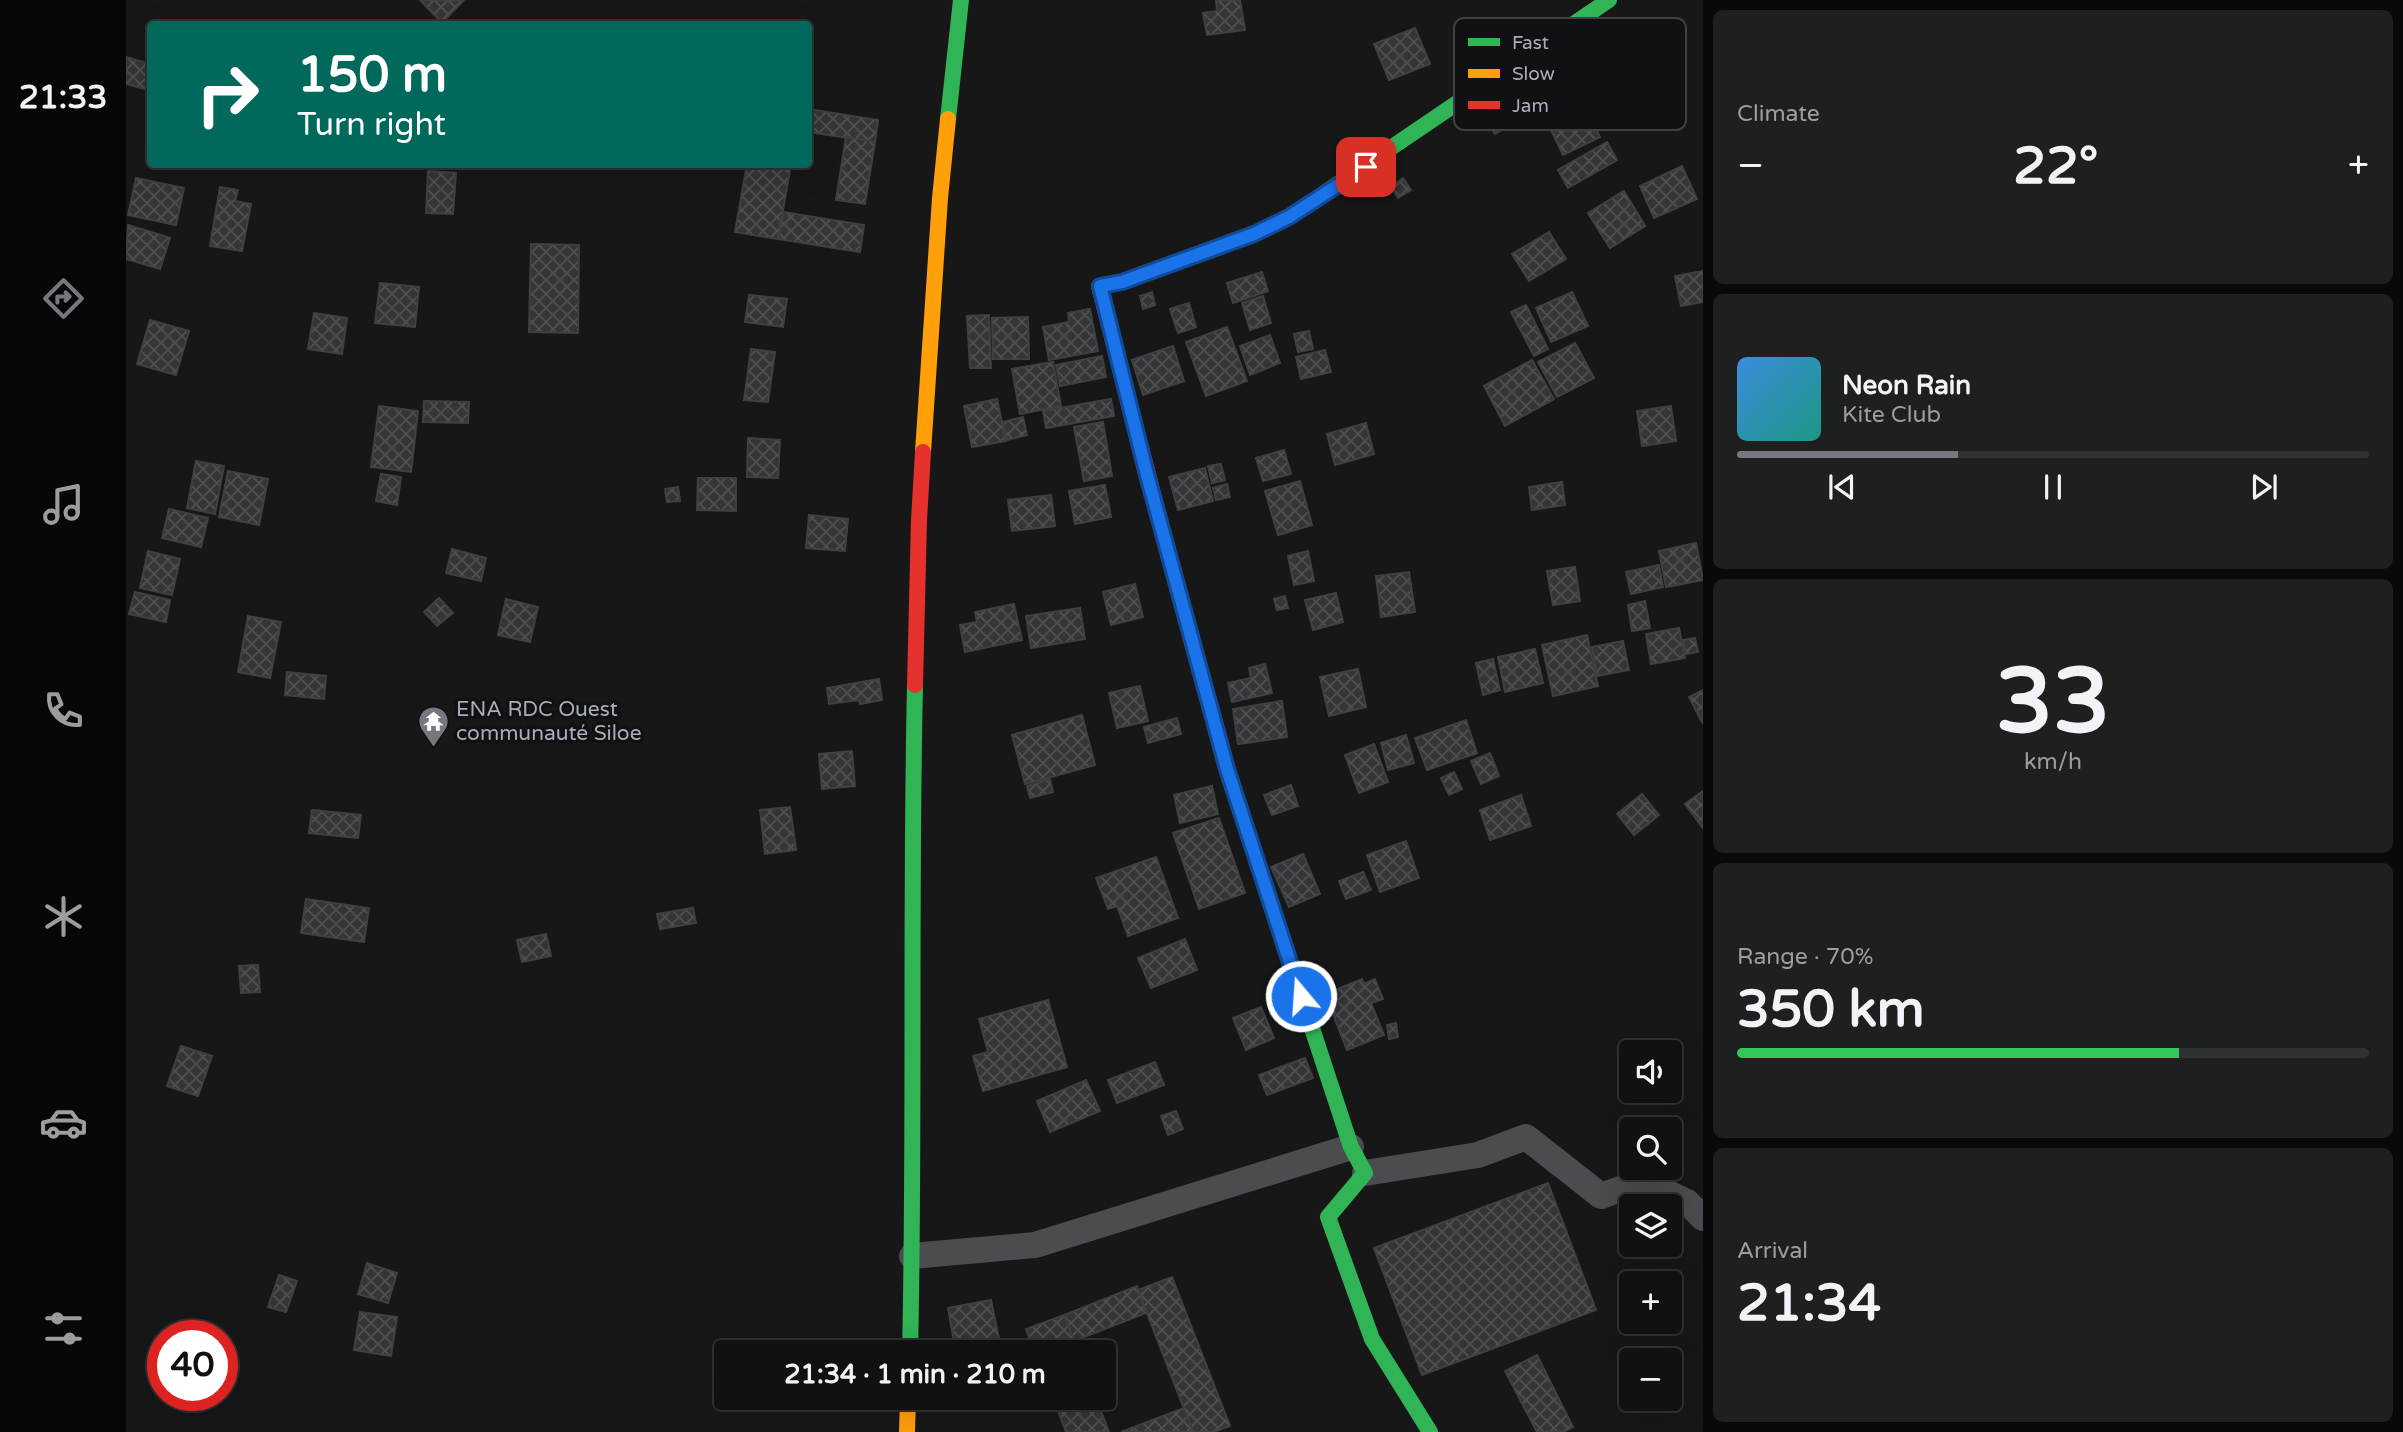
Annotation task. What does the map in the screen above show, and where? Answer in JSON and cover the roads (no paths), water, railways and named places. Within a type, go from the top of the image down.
[{"type":"street","points":[[909,1340],[912,1255],[911,862],[919,520],[940,198],[961,0]]},
{"type":"street","points":[[1582,18],[1609,0]]},
{"type":"street","points":[[1365,1173],[1351,1147],[1227,769],[1146,471],[1100,286],[1146,274],[1254,234],[1289,217],[1454,105]]},
{"type":"street","points":[[1430,1432],[1372,1339],[1328,1217],[1365,1173],[1478,1155],[1526,1137],[1601,1196],[1643,1181],[1687,1202],[1703,1218]]},
{"type":"street","points":[[912,1255],[1035,1245],[1351,1147]]},
{"type":"street","points":[[907,1432],[908,1410]]},
{"type":"place","name":"ENA RDC Ouest communauté Siloe","points":[[433,748]]}]
